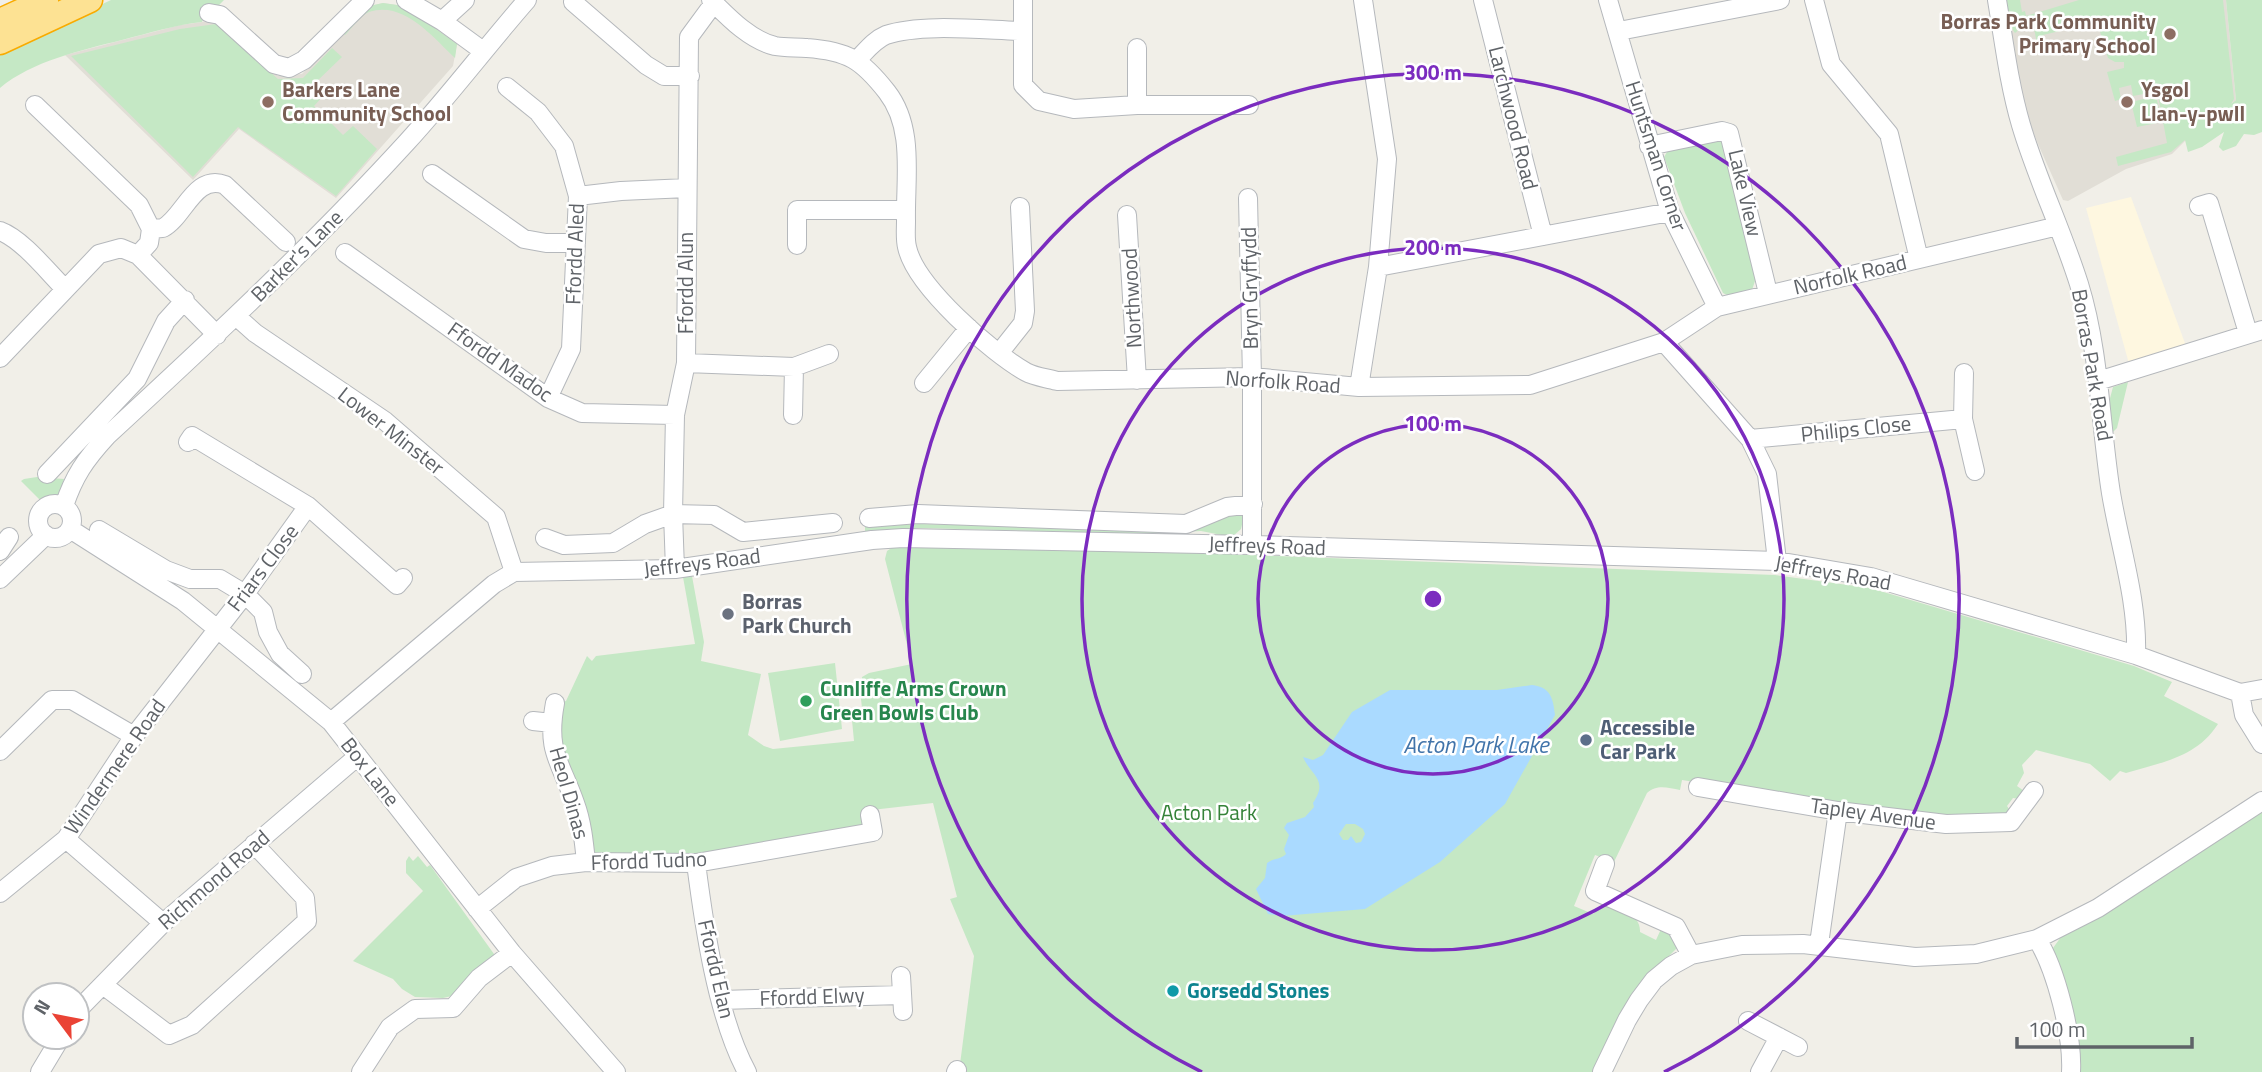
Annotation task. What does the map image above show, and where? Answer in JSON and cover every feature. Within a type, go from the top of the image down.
[{"type":"highway","points":[[0,21],[46,0]]},
{"type":"highway","points":[[0,42],[90,0]]},
{"type":"street","points":[[209,13],[220,15],[274,64],[289,68],[304,61],[365,0]]},
{"type":"street","points":[[406,0],[442,21],[483,51]]},
{"type":"street","points":[[442,21],[465,0]]},
{"type":"street","name":"Barker's Lane","points":[[64,506],[72,481],[85,460],[107,436],[286,269],[445,100],[527,0]]},
{"type":"street","points":[[1023,0],[1023,85],[1040,102],[1074,109],[1138,105],[1249,105]]},
{"type":"street","points":[[1359,387],[1378,267],[1387,159],[1363,0]]},
{"type":"street","name":"Larchwood Road","points":[[1483,0],[1543,236]]},
{"type":"street","name":"Huntsman Corner","points":[[1608,0],[1670,212],[1717,307]]},
{"type":"street","points":[[1619,31],[1780,0]]},
{"type":"street","points":[[1814,0],[1831,64],[1889,134],[1920,259]]},
{"type":"street","name":"Borras Park Road","points":[[1997,0],[2012,92],[2035,168],[2079,285],[2098,382],[2111,492],[2137,628],[2136,655]]},
{"type":"street","name":"Norfolk Road","points":[[713,1],[745,32],[775,46],[833,50],[857,60],[886,91],[897,107],[903,123],[907,167],[906,248],[923,281],[969,328],[1028,373],[1057,381],[1252,377],[1359,387],[1530,385],[1664,342],[1717,307],[2058,226]]},
{"type":"street","name":"Ffordd Alun","points":[[675,569],[675,415],[686,363],[690,37],[713,1]]},
{"type":"street","points":[[573,2],[646,65],[664,76],[690,76]]},
{"type":"street","points":[[857,60],[872,44],[885,36],[929,29],[1022,31]]},
{"type":"street","points":[[1137,48],[1138,105]]},
{"type":"street","name":"Ffordd Aled","points":[[508,87],[538,112],[564,146],[578,196],[571,349],[548,398]]},
{"type":"street","points":[[40,116],[139,205],[151,229],[149,243],[138,254]]},
{"type":"street","name":"Lake View","points":[[1649,146],[1722,131],[1729,132],[1768,293]]},
{"type":"street","points":[[432,174],[524,239],[546,243],[576,243]]},
{"type":"street","points":[[151,229],[162,228],[204,185],[218,182],[225,185],[286,242]]},
{"type":"street","points":[[578,196],[687,188]]},
{"type":"street","name":"Bryn Gryffydd","points":[[1249,198],[1252,545]]},
{"type":"street","points":[[2098,382],[2255,332],[2209,203]]},
{"type":"street","points":[[797,245],[797,204],[906,210]]},
{"type":"street","points":[[1378,267],[1670,212]]},
{"type":"street","name":"Northwood","points":[[1127,215],[1137,380]]},
{"type":"street","points":[[1000,352],[1023,323],[1025,310],[1016,217]]},
{"type":"street","points":[[0,230],[28,252],[65,289]]},
{"type":"street","points":[[0,358],[99,254],[121,248],[138,254],[217,335]]},
{"type":"street","name":"Ffordd Madoc","points":[[345,253],[548,398],[582,413],[675,415]]},
{"type":"street","points":[[51,464],[137,379],[166,321],[185,300]]},
{"type":"street","name":"Lower Minster","points":[[236,316],[256,333],[385,421],[496,517],[514,572]]},
{"type":"street","points":[[924,383],[969,328]]},
{"type":"street","points":[[1664,342],[1750,439],[1766,474],[1777,561]]},
{"type":"street","points":[[686,363],[794,366],[829,355]]},
{"type":"street","points":[[793,415],[794,366]]},
{"type":"street","points":[[1965,373],[1963,419],[1975,472]]},
{"type":"street","name":"Philips Close","points":[[1750,439],[1963,419]]},
{"type":"street","name":"Friars Close","points":[[193,435],[308,506],[398,585]]},
{"type":"street","points":[[53,504],[64,506],[71,514],[70,530],[62,537],[46,535],[40,527],[40,513],[53,504]]},
{"type":"street","name":"Jeffreys Road","points":[[869,518],[918,514],[1186,524],[1227,507],[1253,504]]},
{"type":"street","name":"Friars Close","points":[[216,628],[245,594],[308,506]]},
{"type":"street","name":"Jeffreys Road","points":[[545,538],[564,545],[613,543],[645,524],[673,514],[714,515],[743,532],[833,523]]},
{"type":"street","name":"Box Lane","points":[[70,530],[183,601],[331,722],[512,953],[616,1072]]},
{"type":"street","points":[[99,530],[166,570],[190,579],[220,579],[245,594],[263,612],[268,632],[280,654],[302,674]]},
{"type":"street","points":[[0,579],[46,535]]},
{"type":"street","name":"Jeffreys Road","points":[[514,572],[675,569],[872,540],[903,538],[1252,545],[1777,561],[1871,577],[2136,655],[2240,693]]},
{"type":"street","points":[[331,722],[494,584],[514,572]]},
{"type":"street","name":"Windermere Road","points":[[0,893],[66,839],[134,736],[216,628]]},
{"type":"street","points":[[2262,689],[2240,693],[2244,715],[2262,744]]},
{"type":"street","points":[[0,751],[52,699],[72,699],[134,736]]},
{"type":"street","name":"Heol Dinas","points":[[555,703],[552,723],[554,755],[576,804],[584,838],[586,862]]},
{"type":"street","name":"Heol Dinas","points":[[533,721],[552,723]]},
{"type":"street","name":"Richmond Road","points":[[91,997],[163,923],[358,756]]},
{"type":"street","name":"Tapley Avenue","points":[[1698,787],[1839,811],[1946,824],[2011,822],[2035,791]]},
{"type":"street","points":[[1602,1072],[1627,1020],[1654,980],[1691,955],[1742,945],[1819,944],[1916,957],[1976,954],[2037,939],[2098,908],[2262,801]]},
{"type":"street","points":[[1819,944],[1839,811]]},
{"type":"street","name":"Ffordd Tudno","points":[[477,909],[516,878],[552,866],[586,862],[696,863],[873,831]]},
{"type":"street","points":[[66,839],[163,923]]},
{"type":"street","points":[[103,985],[169,1035],[192,1025],[307,921],[305,898],[254,844]]},
{"type":"street","name":"Ffordd Elan","points":[[696,863],[721,1000],[739,1058],[747,1072]]},
{"type":"street","points":[[1605,864],[1595,891],[1676,927],[1691,955]]},
{"type":"street","points":[[2037,939],[2047,955],[2062,1004],[2072,1061],[2071,1072]]},
{"type":"street","points":[[361,1072],[390,1027],[415,1009],[453,1008],[479,978],[512,953]]},
{"type":"street","name":"Ffordd Elwy","points":[[721,1000],[902,1003],[901,976]]},
{"type":"street","points":[[1748,1021],[1798,1047]]},
{"type":"street","points":[[1760,1072],[1779,1037]]},
{"type":"street","points":[[40,1072],[53,1051]]},
{"type":"shaded area","name":"Ysgol Llan-y-pwll","points":[[2004,0],[2226,0],[2236,100],[2190,136],[2172,154],[2126,169],[2068,201],[2063,200],[2020,97]]},
{"type":"shaded area","name":"Barkers Lane Community School","points":[[383,3],[404,6],[457,44],[453,66],[336,198],[239,129],[193,180],[65,55],[180,25],[217,20],[278,76],[302,74],[365,7]]},
{"type":"shaded area","points":[[2131,197],[2189,354],[2131,371],[2086,208]]},
{"type":"green space","points":[[111,0],[224,0],[213,11],[206,12],[202,22],[58,58],[27,71],[0,88],[0,52]]},
{"type":"green space","points":[[2005,0],[2020,0],[2022,12],[2025,11],[2026,16],[2079,0],[2223,0],[2234,99],[2231,104],[2236,100],[2226,0],[2262,0],[2262,132],[2244,134],[2236,146],[2223,151],[2219,147],[2224,132],[2202,147],[2188,152],[2185,140],[2171,152],[2118,166],[2116,157],[2167,143],[2158,95],[2154,92],[2133,96],[2131,85],[2119,88],[2121,99],[2115,101],[2107,72],[2124,68],[2124,62],[2115,62],[2108,58],[2097,22],[2043,35],[2047,51],[2039,54],[2033,23],[2025,25],[2015,33],[2010,26]]},
{"type":"green space","points":[[383,3],[404,6],[457,44],[455,58],[427,31],[394,11],[369,12],[345,35],[342,32],[365,7]]},
{"type":"green space","name":"Barkers Lane Community School","points":[[216,24],[278,79],[303,78],[332,48],[342,57],[314,84],[324,95],[314,106],[343,135],[353,126],[377,149],[336,196],[238,127],[193,177],[71,56],[180,29]]},
{"type":"green space","points":[[2156,96],[2162,122],[2137,127],[2131,102]]},
{"type":"green space","points":[[1722,139],[1756,278],[1752,290],[1729,296],[1723,293],[1685,213],[1664,157],[1670,147]]},
{"type":"green space","points":[[2128,382],[2117,428],[2113,432],[2109,402],[2113,387]]},
{"type":"green space","points":[[37,477],[64,479],[58,500],[44,504],[21,481]]},
{"type":"green space","points":[[1239,513],[1244,516],[1241,529],[1232,537],[1201,531],[1145,534],[920,528],[865,532],[865,527],[919,524],[1146,530]]},
{"type":"green space","name":"Acton Park","points":[[893,547],[1173,552],[1775,575],[1870,588],[2134,666],[2172,682],[2164,696],[2218,724],[2189,752],[2126,773],[2120,771],[2110,781],[2090,764],[2036,750],[2022,765],[2024,773],[2017,786],[2027,793],[2019,799],[2013,798],[2007,806],[2007,816],[1938,820],[1682,780],[1680,790],[1663,787],[1651,790],[1647,793],[1614,862],[1595,855],[1574,906],[1593,914],[1604,904],[1622,910],[1637,920],[1640,932],[1656,940],[1661,929],[1675,938],[1677,948],[1658,967],[1627,1008],[1593,1072],[959,1072],[974,956],[950,899],[957,897],[933,803],[863,811],[865,826],[695,857],[598,856],[591,849],[562,761],[559,703],[566,701],[587,656],[592,661],[596,656],[695,644],[683,577],[692,576],[704,642],[701,661],[761,674],[748,735],[773,749],[854,741],[851,710],[862,708],[862,677],[869,673],[912,664],[885,559],[887,551]]},
{"type":"green space","name":"Cunliffe Arms Crown Green Bowls Club","points":[[835,663],[842,729],[780,741],[768,673]]},
{"type":"green space","points":[[2262,811],[2262,1072],[2079,1072],[2053,948],[2061,937],[2104,915]]},
{"type":"green space","points":[[409,856],[413,861],[418,856],[427,867],[430,865],[494,954],[493,959],[452,996],[415,997],[393,979],[353,961],[423,891],[406,873]]},
{"type":"water","name":"Acton Park Lake","points":[[1532,685],[1543,688],[1552,698],[1555,715],[1505,804],[1440,862],[1365,909],[1282,916],[1268,914],[1256,889],[1265,878],[1267,863],[1286,854],[1284,849],[1289,835],[1284,828],[1287,823],[1305,817],[1314,807],[1319,788],[1317,778],[1303,757],[1313,760],[1323,755],[1352,712],[1390,690],[1497,690]],"holes":[[[1346,824],[1355,824],[1363,829],[1365,834],[1361,842],[1356,843],[1351,836],[1348,840],[1343,840],[1339,834]]]},
{"type":"place","name":"Borras Park Community Primary School","points":[[2170,34]]},
{"type":"place","name":"Barkers Lane Community School","points":[[268,102]]},
{"type":"place","name":"Ysgol Llan-y-pwll","points":[[2127,102]]},
{"type":"place","name":"Borras Park Church","points":[[728,614]]},
{"type":"place","name":"Cunliffe Arms Crown Green Bowls Club","points":[[806,701]]},
{"type":"place","name":"Accessible Car Park","points":[[1586,740]]},
{"type":"place","name":"Gorsedd Stones","points":[[1173,991]]}]
